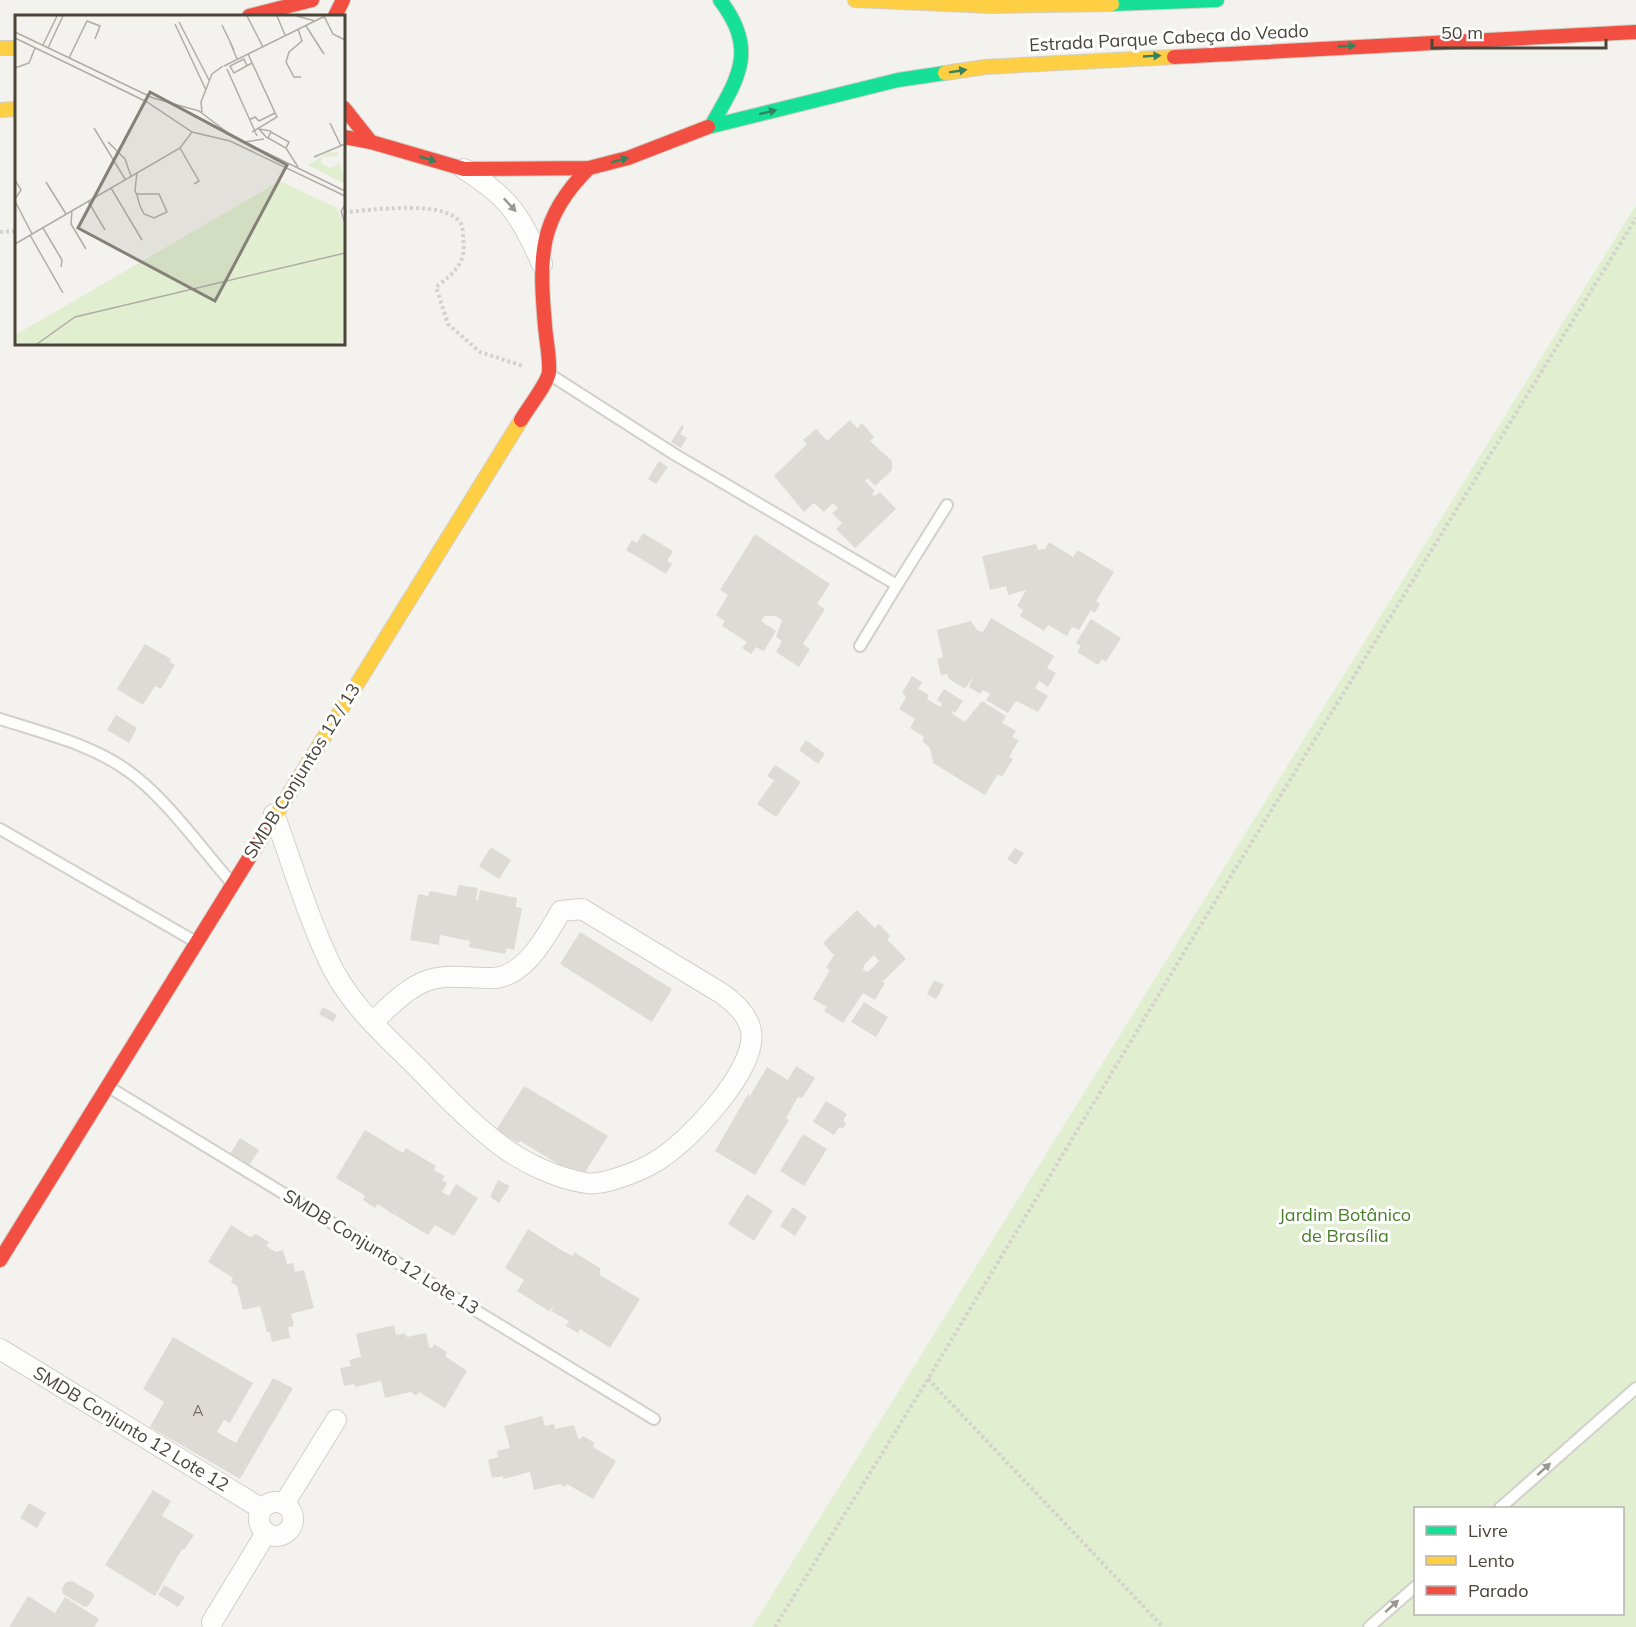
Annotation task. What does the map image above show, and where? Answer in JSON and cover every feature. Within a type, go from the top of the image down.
[{"type":"main road","points":[[253,15],[312,0]]},
{"type":"main road","points":[[336,15],[343,0]]},
{"type":"main road","points":[[711,126],[741,68],[744,46],[737,24],[720,0]]},
{"type":"main road","name":"Estrada Parque Cabeça do Veado","points":[[855,0],[969,4],[1217,0]]},
{"type":"main road","name":"Estrada Parque Cabeça do Veado","points":[[371,142],[464,169],[589,168],[628,158],[711,126],[898,80],[985,67],[1636,32]]},
{"type":"main road","points":[[0,110],[15,109]]},
{"type":"main road","points":[[345,109],[371,142]]},
{"type":"main road","points":[[345,137],[371,142]]},
{"type":"main road","points":[[549,374],[543,266],[547,233],[558,203],[572,184],[589,168]]},
{"type":"main road","name":"SMDB Conjuntos 12 / 13","points":[[0,1260],[274,814],[549,374]]},
{"type":"street","points":[[464,169],[489,185],[514,208],[543,266]]},
{"type":"street","points":[[274,814],[328,960],[350,996],[373,1022],[467,1117],[501,1146],[546,1172],[589,1184],[620,1178],[656,1162],[688,1137],[744,1066],[752,1032],[737,1004],[582,909],[561,911],[542,943],[516,970],[493,979],[464,976],[428,981],[399,998],[373,1022]]},
{"type":"street","name":"SMDB Conjunto 12 Lote 12","points":[[0,1349],[262,1509]]},
{"type":"street","points":[[284,1504],[336,1420]]},
{"type":"street","points":[[272,1502],[284,1504],[292,1515],[291,1527],[279,1536],[266,1533],[259,1524],[262,1509],[272,1502]]},
{"type":"street","points":[[212,1622],[266,1533]]},
{"type":"lane","points":[[549,374],[674,454],[897,585]]},
{"type":"lane","points":[[860,646],[947,506]]},
{"type":"lane","points":[[0,719],[96,753],[128,771],[152,793],[232,883]]},
{"type":"lane","points":[[0,829],[196,942]]},
{"type":"lane","name":"SMDB Conjunto 12 Lote 13","points":[[107,1086],[654,1419]]},
{"type":"lane","points":[[1502,1507],[1636,1388]]},
{"type":"lane","points":[[1369,1627],[1414,1588]]},
{"type":"path","points":[[345,212],[424,208],[450,213],[461,224],[465,247],[458,269],[436,288],[448,324],[480,352],[549,374]]},
{"type":"path","points":[[775,1627],[928,1379],[1194,936],[1636,218]]},
{"type":"path","points":[[0,232],[15,231]]},
{"type":"path","points":[[928,1379],[1163,1627]]},
{"type":"green space","name":"Jardim Botânico de Brasília","points":[[1636,205],[1636,1627],[752,1627]]},
{"type":"building","points":[[850,420],[857,428],[862,423],[874,437],[870,441],[892,461],[892,470],[875,486],[868,478],[865,481],[875,491],[872,494],[875,496],[880,492],[896,509],[855,548],[836,529],[842,523],[832,513],[838,508],[833,503],[824,512],[814,503],[804,512],[774,476],[807,444],[803,440],[816,429],[827,441]]},
{"type":"building","points":[[682,425],[684,427],[680,434],[687,438],[681,448],[671,442]]},
{"type":"building","points":[[659,461],[668,467],[656,484],[648,479]]},
{"type":"building","points":[[643,533],[673,551],[667,561],[672,564],[666,574],[626,550],[632,540],[637,543]]},
{"type":"building","points":[[755,534],[830,584],[817,604],[825,609],[803,644],[810,649],[799,667],[776,652],[782,641],[776,637],[782,620],[775,616],[765,616],[761,621],[776,631],[764,651],[756,647],[751,654],[742,648],[747,642],[722,626],[725,621],[716,615],[728,595],[720,590]]},
{"type":"building","points":[[1049,542],[1073,557],[1078,550],[1114,572],[1096,601],[1100,604],[1095,613],[1091,610],[1079,630],[1072,627],[1067,636],[1048,625],[1044,631],[1020,616],[1023,610],[1017,606],[1026,590],[1008,595],[1006,586],[990,590],[982,556],[1036,544],[1038,550],[1045,549]]},
{"type":"building","points":[[991,618],[1054,656],[1047,668],[1056,673],[1048,687],[1039,681],[1035,688],[1048,696],[1038,712],[1016,701],[1008,713],[986,700],[990,694],[983,690],[980,694],[969,687],[973,677],[965,689],[949,679],[947,674],[941,675],[937,659],[943,657],[937,630],[971,621],[977,630],[983,632]]},
{"type":"building","points":[[1091,619],[1121,638],[1106,662],[1102,659],[1098,665],[1077,652],[1081,646],[1076,643]]},
{"type":"building","points":[[145,644],[171,659],[170,662],[175,665],[161,689],[155,686],[143,705],[117,689]]},
{"type":"building","points":[[912,676],[922,682],[918,689],[929,695],[927,699],[940,707],[942,703],[937,700],[944,689],[963,701],[955,713],[953,711],[951,713],[965,722],[982,701],[1006,716],[1002,723],[1016,731],[1012,737],[1019,740],[1009,757],[1013,759],[1002,777],[998,774],[985,795],[933,763],[930,748],[922,741],[924,737],[910,728],[915,719],[899,709],[906,697],[902,693]]},
{"type":"building","points":[[116,715],[137,728],[129,743],[107,730]]},
{"type":"building","points":[[806,740],[825,754],[818,764],[799,750]]},
{"type":"building","points":[[775,765],[801,782],[776,817],[757,804],[774,780],[767,776]]},
{"type":"building","points":[[491,847],[511,860],[499,879],[479,866]]},
{"type":"building","points":[[1015,848],[1024,853],[1016,865],[1007,859]]},
{"type":"building","points":[[459,885],[478,888],[476,900],[478,900],[480,890],[517,898],[516,907],[522,908],[514,950],[507,948],[505,954],[469,947],[470,941],[440,935],[439,945],[410,940],[418,894],[428,896],[430,891],[456,896]]},
{"type":"building","points":[[857,910],[875,928],[879,924],[890,936],[887,939],[906,959],[882,982],[885,983],[875,1000],[863,993],[843,1023],[824,1011],[827,1007],[813,999],[830,970],[826,968],[834,955],[823,943]],"holes":[[[874,955],[879,961],[868,972],[863,970],[864,965]]]},
{"type":"building","points":[[580,932],[672,989],[652,1022],[560,964]]},
{"type":"building","points":[[934,980],[944,985],[936,999],[927,994]]},
{"type":"building","points":[[864,1002],[888,1017],[876,1037],[851,1022]]},
{"type":"building","points":[[323,1007],[337,1015],[333,1022],[319,1014]]},
{"type":"building","points":[[796,1066],[815,1078],[802,1098],[798,1097],[786,1118],[789,1120],[755,1175],[715,1151],[748,1094],[750,1096],[767,1067],[788,1080]]},
{"type":"building","points":[[524,1086],[608,1136],[584,1174],[576,1169],[573,1173],[520,1141],[518,1143],[496,1130]]},
{"type":"building","points":[[826,1101],[847,1114],[843,1121],[846,1123],[843,1129],[839,1127],[834,1135],[813,1122]]},
{"type":"building","points":[[365,1130],[403,1153],[406,1148],[436,1166],[434,1170],[445,1176],[442,1180],[447,1183],[442,1192],[449,1196],[456,1184],[478,1198],[454,1236],[435,1225],[428,1235],[395,1215],[399,1209],[394,1215],[378,1204],[375,1208],[363,1200],[365,1196],[336,1178]]},
{"type":"building","points":[[803,1134],[827,1149],[804,1186],[780,1171]]},
{"type":"building","points":[[240,1138],[259,1150],[248,1167],[229,1156]]},
{"type":"building","points":[[498,1180],[510,1186],[499,1203],[490,1197]]},
{"type":"building","points":[[747,1194],[773,1211],[754,1241],[728,1224]]},
{"type":"building","points":[[793,1207],[807,1217],[795,1236],[780,1226]]},
{"type":"building","points":[[231,1225],[250,1237],[256,1234],[269,1242],[266,1246],[276,1252],[283,1250],[287,1264],[293,1263],[295,1272],[304,1270],[314,1308],[291,1314],[294,1326],[288,1327],[290,1338],[272,1342],[260,1306],[243,1310],[237,1286],[231,1282],[233,1278],[208,1262]]},
{"type":"building","points":[[528,1229],[561,1250],[573,1256],[574,1252],[600,1268],[600,1275],[640,1299],[610,1348],[580,1329],[578,1333],[566,1326],[569,1321],[551,1311],[555,1305],[549,1311],[517,1291],[524,1280],[505,1268]]},
{"type":"building","points":[[394,1325],[396,1335],[405,1333],[407,1337],[426,1333],[429,1347],[432,1348],[434,1344],[447,1352],[445,1356],[467,1371],[445,1408],[419,1392],[416,1396],[411,1392],[385,1398],[381,1381],[355,1387],[354,1384],[344,1386],[340,1368],[351,1366],[349,1360],[361,1357],[356,1334]]},
{"type":"building","points":[[173,1337],[253,1383],[230,1423],[224,1420],[217,1432],[236,1443],[273,1378],[293,1388],[240,1479],[150,1427],[164,1402],[143,1389]]},
{"type":"building","points":[[542,1416],[545,1426],[554,1424],[555,1429],[574,1425],[578,1438],[583,1436],[595,1443],[593,1447],[616,1461],[593,1499],[567,1484],[565,1487],[559,1484],[534,1490],[530,1472],[503,1479],[503,1476],[492,1478],[488,1460],[498,1457],[497,1451],[510,1448],[504,1426]]},
{"type":"building","points":[[153,1490],[171,1501],[162,1516],[194,1535],[184,1550],[182,1549],[155,1596],[105,1565]]},
{"type":"building","points":[[29,1503],[46,1513],[37,1528],[20,1518]]},
{"type":"building","points":[[72,1581],[93,1593],[94,1597],[88,1606],[85,1607],[63,1594],[62,1589],[66,1582]]},
{"type":"building","points":[[164,1585],[185,1597],[178,1607],[158,1595]]},
{"type":"building","points":[[28,1596],[55,1613],[65,1597],[99,1619],[94,1627],[9,1627]]},
{"type":"traffic: fast","points":[[711,126],[730,93],[740,63],[739,34],[720,0]]},
{"type":"traffic: fast","points":[[1112,4],[1217,0]]},
{"type":"traffic: fast","points":[[708,127],[898,80],[945,73]]},
{"type":"traffic: slow","points":[[855,0],[991,6],[1112,4]]},
{"type":"traffic: slow","points":[[0,48],[15,48]]},
{"type":"traffic: slow","points":[[945,73],[985,67],[1174,57]]},
{"type":"traffic: slow","points":[[0,110],[15,109]]},
{"type":"traffic: slow","points":[[264,834],[521,420]]},
{"type":"traffic: jam","points":[[253,15],[312,0]]},
{"type":"traffic: jam","points":[[336,15],[343,0]]},
{"type":"traffic: jam","points":[[1174,57],[1636,32]]},
{"type":"traffic: jam","points":[[345,109],[371,142]]},
{"type":"traffic: jam","points":[[345,137],[371,142],[464,169],[589,168],[628,158],[708,127]]},
{"type":"traffic: jam","points":[[521,420],[549,372],[542,279],[546,240],[551,222],[560,204],[572,186],[589,168]]},
{"type":"traffic: jam","points":[[0,1260],[264,834]]}]
